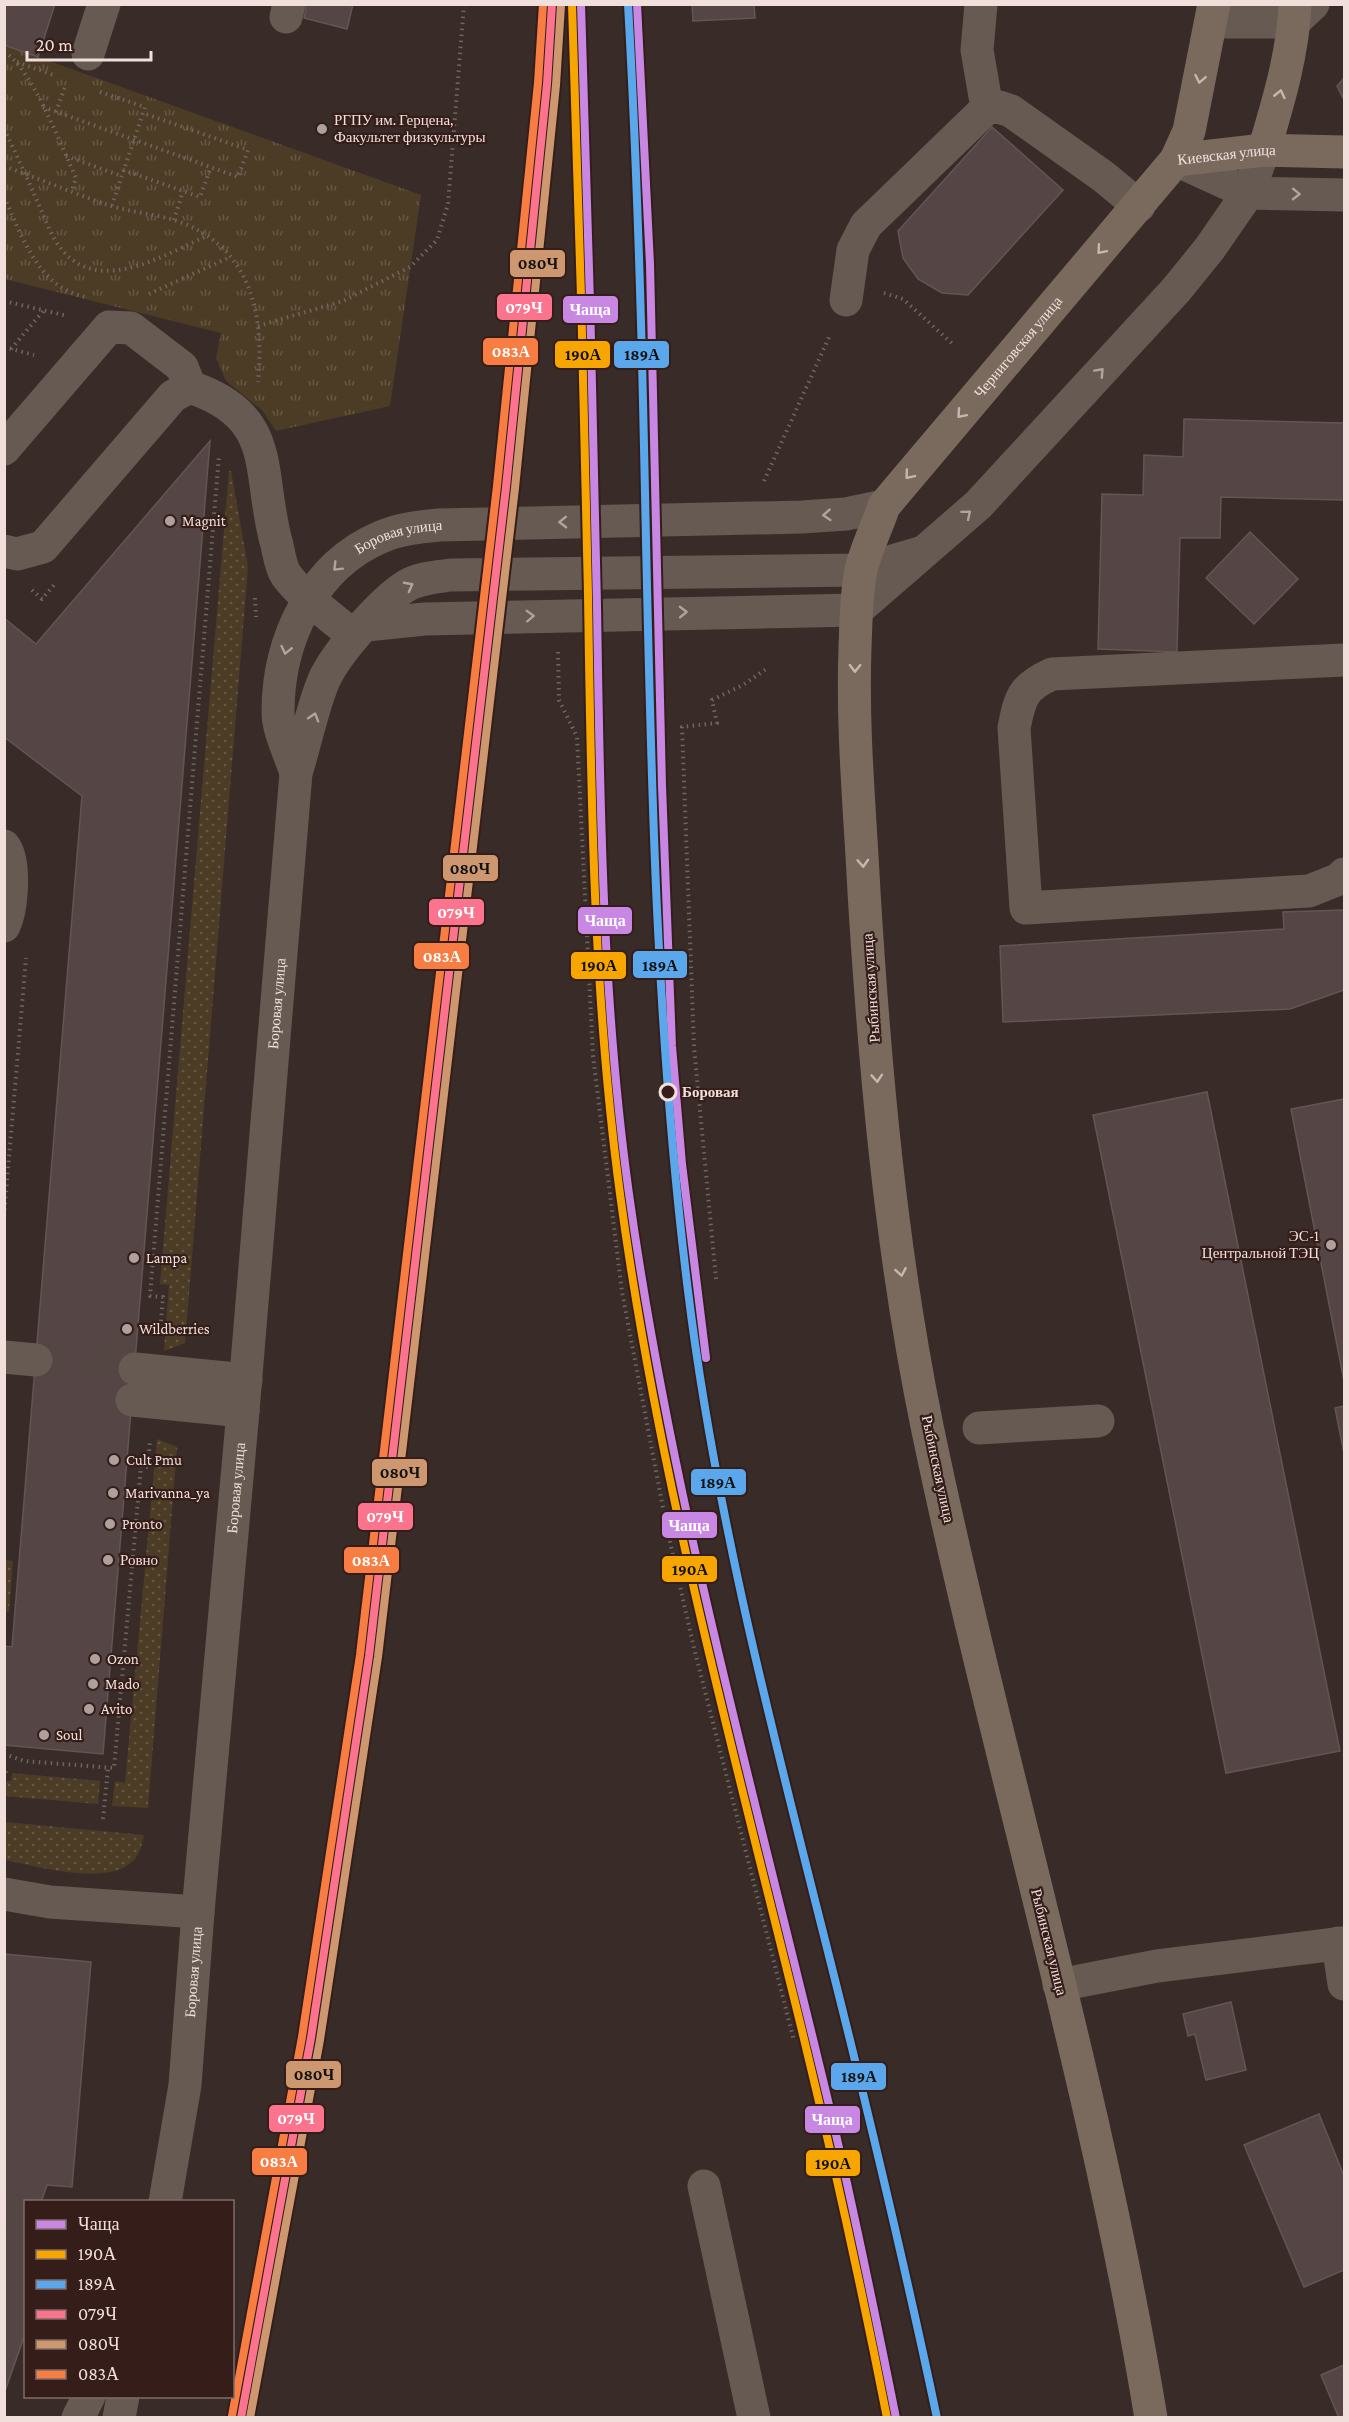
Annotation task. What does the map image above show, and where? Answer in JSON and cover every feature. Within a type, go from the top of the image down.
[{"type":"main road","name":"Черниговская улица","points":[[1264,150],[1280,96],[1300,10]]},
{"type":"main road","name":"Черниговская улица","points":[[884,506],[1176,160],[1190,131],[1212,13]]},
{"type":"main road","name":"Киевская улица","points":[[1176,160],[1264,150],[1344,152]]},
{"type":"main road","name":"Рыбинская улица","points":[[884,506],[861,570],[857,610],[854,719],[881,1128],[896,1246],[927,1423],[973,1630],[1128,2282],[1151,2418]]},
{"type":"street","points":[[88,54],[104,4]]},
{"type":"street","points":[[981,4],[977,50],[987,108]]},
{"type":"street","name":"Черниговская улица","points":[[1212,13],[1300,10]]},
{"type":"street","points":[[847,291],[853,250],[866,225],[987,108],[999,107],[1011,111],[1104,177],[1139,206]]},
{"type":"street","name":"Черниговская улица","points":[[857,610],[978,505],[1176,290],[1210,248],[1248,193],[1264,150]]},
{"type":"street","name":"Киевская улица","points":[[1176,160],[1248,193],[1344,195]]},
{"type":"street","points":[[4,449],[109,327],[131,328],[182,367],[189,387]]},
{"type":"street","points":[[4,551],[17,554],[43,547],[173,396],[189,387],[210,394],[237,413],[252,428],[262,453],[273,530],[285,574],[310,597],[360,631],[425,619],[625,613],[857,610]]},
{"type":"street","name":"Боровая улица","points":[[296,773],[278,714],[285,651],[292,628],[310,597],[350,554],[381,537],[410,529],[439,525],[802,517],[846,514],[884,506]]},
{"type":"street","name":"Черниговская улица","points":[[623,571],[861,570],[922,552]]},
{"type":"street","name":"Боровая улица","points":[[165,2200],[185,2085],[296,773],[324,680],[383,604],[408,585],[427,578],[451,575],[623,571]]},
{"type":"street","points":[[1344,660],[1052,674],[1030,684],[1019,703],[1014,728],[1026,908],[1309,891],[1342,878],[1344,874]]},
{"type":"street","points":[[4,846],[12,869],[8,918],[4,926]]},
{"type":"street","points":[[137,1406],[244,1407]]},
{"type":"street","points":[[137,1406],[244,1407]]},
{"type":"street","points":[[979,1428],[1098,1421]]},
{"type":"street","points":[[4,1894],[50,1902],[198,1912]]},
{"type":"street","points":[[1059,1985],[1156,1966],[1341,1943],[1344,1984]]},
{"type":"street","points":[[704,2186],[754,2418]]},
{"type":"street","points":[[78,2418],[88,2398]]},
{"type":"street","points":[[119,2418],[123,2398]]},
{"type":"path","points":[[258,326],[343,301],[410,267],[437,240],[448,204],[465,4]]},
{"type":"path","points":[[4,52],[17,62],[30,80],[76,178],[72,190]]},
{"type":"path","points":[[56,112],[67,80]]},
{"type":"path","points":[[43,107],[238,177],[248,150],[143,113]]},
{"type":"path","points":[[112,206],[145,107]]},
{"type":"path","points":[[4,129],[60,247],[67,255],[90,268],[120,272],[207,236]]},
{"type":"path","points":[[66,156],[121,176]]},
{"type":"path","points":[[4,166],[112,206],[174,220],[219,243],[242,271],[252,294],[258,326],[260,354],[258,382],[252,395],[221,434],[150,1296],[163,1297],[160,1331]]},
{"type":"path","points":[[123,170],[200,197],[211,167]]},
{"type":"path","points":[[174,220],[183,191]]},
{"type":"path","points":[[4,198],[29,254],[38,266],[61,286],[90,298]]},
{"type":"path","points":[[147,295],[230,256]]},
{"type":"path","points":[[764,482],[847,291],[903,299],[955,346]]},
{"type":"path","points":[[4,301],[109,327]]},
{"type":"path","points":[[10,349],[44,310]]},
{"type":"path","points":[[4,347],[40,356]]},
{"type":"path","points":[[27,586],[42,599],[56,581]]},
{"type":"path","points":[[255,596],[256,627]]},
{"type":"path","points":[[557,644],[559,700],[576,737],[593,1056],[608,1190],[630,1338],[655,1474],[689,1627],[794,2041]]},
{"type":"path","points":[[716,1279],[694,1047],[682,728],[717,723],[712,700],[743,685],[766,669]]},
{"type":"path","points":[[4,1216],[26,956]]},
{"type":"path","points":[[4,1754],[24,1761],[114,1768],[141,1466],[148,1467],[137,1406]]},
{"type":"path","points":[[4,1768],[7,1768],[4,1777]]},
{"type":"path","points":[[103,1819],[108,1768]]},
{"type":"green space","points":[[5,45],[421,195],[390,406],[276,431],[262,410],[226,381],[216,358],[221,333],[5,279]]},
{"type":"green space","points":[[229,471],[231,471],[248,567],[185,1343],[164,1351],[169,1285],[160,1284]]},
{"type":"green space","points":[[157,1439],[177,1447],[148,1808],[112,1806],[115,1781],[125,1783]]},
{"type":"green space","points":[[5,1560],[13,1561],[9,1612],[5,1611]]},
{"type":"green space","points":[[12,1773],[100,1781],[98,1804],[5,1796],[5,1781],[11,1781]]},
{"type":"green space","points":[[5,1822],[144,1835],[133,1861],[121,1869],[106,1873],[71,1873],[5,1860]]},
{"type":"building","points":[[4,4],[55,4],[38,57],[4,45]]},
{"type":"building","points":[[307,4],[353,4],[347,29],[304,18]]},
{"type":"building","points":[[692,4],[754,4],[755,18],[693,21]]},
{"type":"building","points":[[1344,78],[1344,100],[1337,86]]},
{"type":"building","points":[[992,127],[1063,190],[968,295],[942,293],[918,279],[903,258],[898,231]]},
{"type":"building","points":[[1184,419],[1344,423],[1344,500],[1221,497],[1220,538],[1180,538],[1177,652],[1098,649],[1102,494],[1143,495],[1144,455],[1183,457]]},
{"type":"building","points":[[210,441],[103,1754],[4,1745],[4,1646],[12,1647],[82,796],[4,737],[4,618],[36,644]]},
{"type":"building","points":[[1250,532],[1298,579],[1254,624],[1206,578]]},
{"type":"building","points":[[1344,910],[1344,990],[1290,1009],[1003,1022],[1000,946],[1284,929],[1283,912]]},
{"type":"building","points":[[1207,1092],[1340,1751],[1226,1773],[1093,1115]]},
{"type":"building","name":"ЭС-1 Центральной ТЭЦ","points":[[1344,1099],[1344,1381],[1291,1109]]},
{"type":"building","points":[[1344,1406],[1344,1453],[1335,1408]]},
{"type":"building","points":[[4,1954],[91,1962],[72,2187],[47,2185],[42,2200],[24,2200],[24,2337],[4,2394]]},
{"type":"building","points":[[1231,2002],[1246,2070],[1206,2080],[1195,2034],[1188,2036],[1183,2014]]},
{"type":"building","points":[[1319,2114],[1344,2176],[1344,2270],[1304,2287],[1244,2145]]},
{"type":"building","points":[[1344,2365],[1344,2418],[1339,2418],[1321,2375]]},
{"type":"tunnel","points":[[36,1360],[135,1369]]},
{"type":"tunnel","points":[[4,2210],[24,2213]]},
{"type":"transit line","name":"083А","points":[[232,2416],[302,2037],[360,1655],[497,486],[538,83],[543,4]]},
{"type":"transit line","name":"079Ч","points":[[241,2418],[311,2038],[369,1656],[506,487],[547,84],[552,4]]},
{"type":"transit line","name":"190А","points":[[572,4],[595,894],[604,1044],[620,1194],[652,1388],[671,1484],[714,1676],[826,2132],[887,2418]]},
{"type":"transit line","name":"Чаща","points":[[581,4],[604,901],[613,1048],[629,1194],[668,1424],[692,1538],[745,1766],[838,2144],[896,2418]]},
{"type":"transit line","name":"189А","points":[[628,4],[639,243],[649,687],[658,929],[665,1050],[688,1291],[713,1455],[746,1618],[869,2118],[937,2418]]},
{"type":"transit line","name":"Чаща","points":[[637,4],[650,264],[662,786],[672,1046],[682,1164],[706,1358]]},
{"type":"transit line","name":"080Ч","points":[[250,2418],[320,2040],[378,1657],[515,488],[556,85],[561,5]]},
{"type":"place","name":"РГПУ им. Герцена, Факультет физкультуры","points":[[322,129]]},
{"type":"place","name":"Magnit","points":[[170,521]]},
{"type":"place","name":"Боровая","points":[[668,1092]]},
{"type":"place","name":"ЭС-1 Центральной ТЭЦ","points":[[1331,1245]]},
{"type":"place","name":"Lampa","points":[[134,1258]]},
{"type":"place","name":"Wildberries","points":[[127,1329]]},
{"type":"place","name":"Cult Pmu","points":[[114,1460]]},
{"type":"place","name":"Marivanna_ya","points":[[113,1493]]},
{"type":"place","name":"Pronto","points":[[110,1524]]},
{"type":"place","name":"Ровно","points":[[108,1560]]},
{"type":"place","name":"Ozon","points":[[95,1659]]},
{"type":"place","name":"Mado","points":[[93,1684]]},
{"type":"place","name":"Avito","points":[[89,1709]]},
{"type":"place","name":"Soul","points":[[44,1735]]}]
